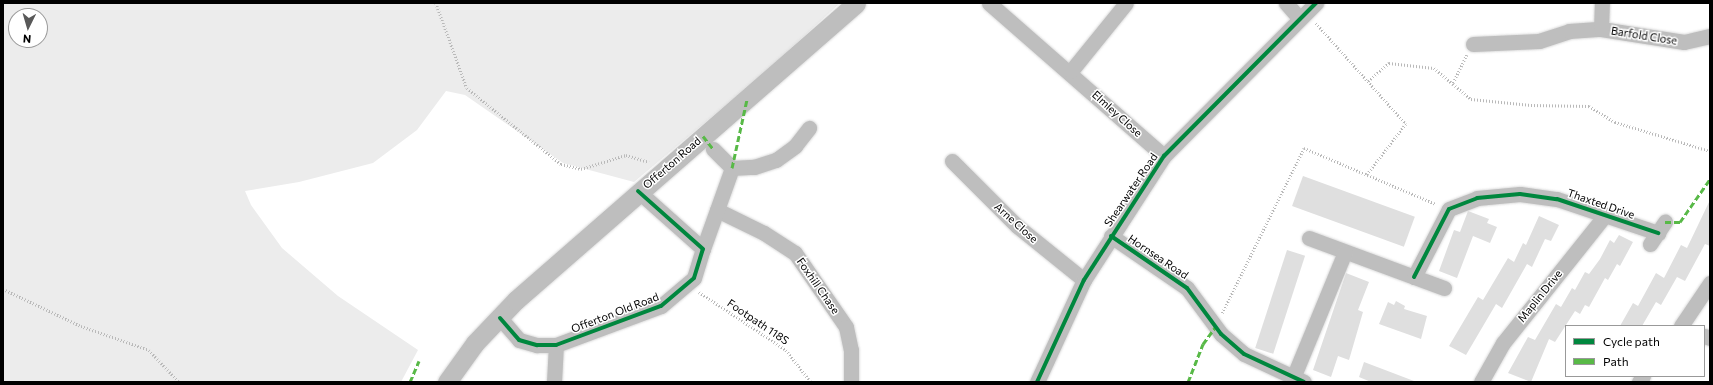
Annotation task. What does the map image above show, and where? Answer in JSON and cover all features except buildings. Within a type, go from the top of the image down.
[{"type":"main road","name":"Offerton Road","points":[[447,382],[475,343],[500,318],[638,191],[856,3]]},
{"type":"street","name":"Elmley Close","points":[[988,3],[1070,71],[1164,156]]},
{"type":"street","points":[[1070,71],[1126,3]]},
{"type":"street","points":[[1286,3],[1307,11]]},
{"type":"street","name":"Barfold Close","points":[[1601,29],[1602,3]]},
{"type":"street","name":"Shearwater Road","points":[[1037,382],[1084,280],[1164,156],[1307,11]]},
{"type":"street","name":"Barfold Close","points":[[1473,44],[1539,41],[1569,31],[1601,29],[1684,42],[1710,36]]},
{"type":"street","points":[[713,149],[732,168],[754,167],[776,160],[795,146],[809,128]]},
{"type":"street","name":"Arne Close","points":[[952,161],[1017,226],[1084,280]]},
{"type":"street","name":"Offerton Old Road","points":[[500,318],[520,340],[537,345],[556,345],[661,306],[694,278],[732,168]]},
{"type":"street","points":[[638,191],[703,249]]},
{"type":"street","name":"Thaxted Drive","points":[[1449,209],[1477,198],[1520,194],[1558,199],[1657,233]]},
{"type":"street","points":[[1414,277],[1449,209]]},
{"type":"street","name":"Foxhill Chase","points":[[718,210],[764,233],[800,259],[846,327],[851,350],[851,382]]},
{"type":"street","name":"Maplin Drive","points":[[1481,382],[1503,343],[1605,215]]},
{"type":"street","name":"Hornsea Road","points":[[1111,236],[1187,288],[1216,326],[1244,354],[1298,380]]},
{"type":"street","points":[[1309,238],[1444,288]]},
{"type":"street","points":[[1298,380],[1345,252]]},
{"type":"street","points":[[1683,325],[1710,283]]},
{"type":"street","points":[[554,382],[556,345]]},
{"type":"path","points":[[436,3],[467,88],[561,164],[581,169],[626,155],[665,168]]},
{"type":"path","points":[[1307,11],[1406,124],[1367,175]]},
{"type":"path","points":[[1453,84],[1473,44]]},
{"type":"path","points":[[1368,81],[1389,63],[1434,68],[1471,98],[1531,105],[1589,106],[1615,122],[1710,151]]},
{"type":"path","points":[[1216,326],[1304,148],[1449,209]]},
{"type":"path","points":[[3,289],[80,326],[149,350],[180,382]]},
{"type":"shaded area","points":[[3,3],[840,3],[764,73],[634,182],[563,163],[465,95],[446,91],[417,130],[373,163],[299,182],[245,191],[251,205],[282,248],[338,296],[418,350],[401,382],[3,382]]},
{"type":"marked path","points":[[732,168],[747,99]]},
{"type":"marked path","points":[[703,136],[713,149]]},
{"type":"marked path","points":[[1665,222],[1680,222],[1710,179]]},
{"type":"marked path","points":[[1188,382],[1203,344],[1216,326]]},
{"type":"marked path","points":[[410,382],[419,361]]},
{"type":"cycle path","points":[[1037,382],[1084,280],[1164,156],[1316,3]]},
{"type":"cycle path","points":[[500,318],[519,340],[537,345],[556,345],[661,306],[694,278],[703,249],[638,191]]},
{"type":"cycle path","points":[[1414,277],[1449,209],[1477,198],[1520,194],[1557,199],[1658,233]]},
{"type":"cycle path","points":[[1111,236],[1187,288],[1221,334],[1244,354],[1304,382]]}]
